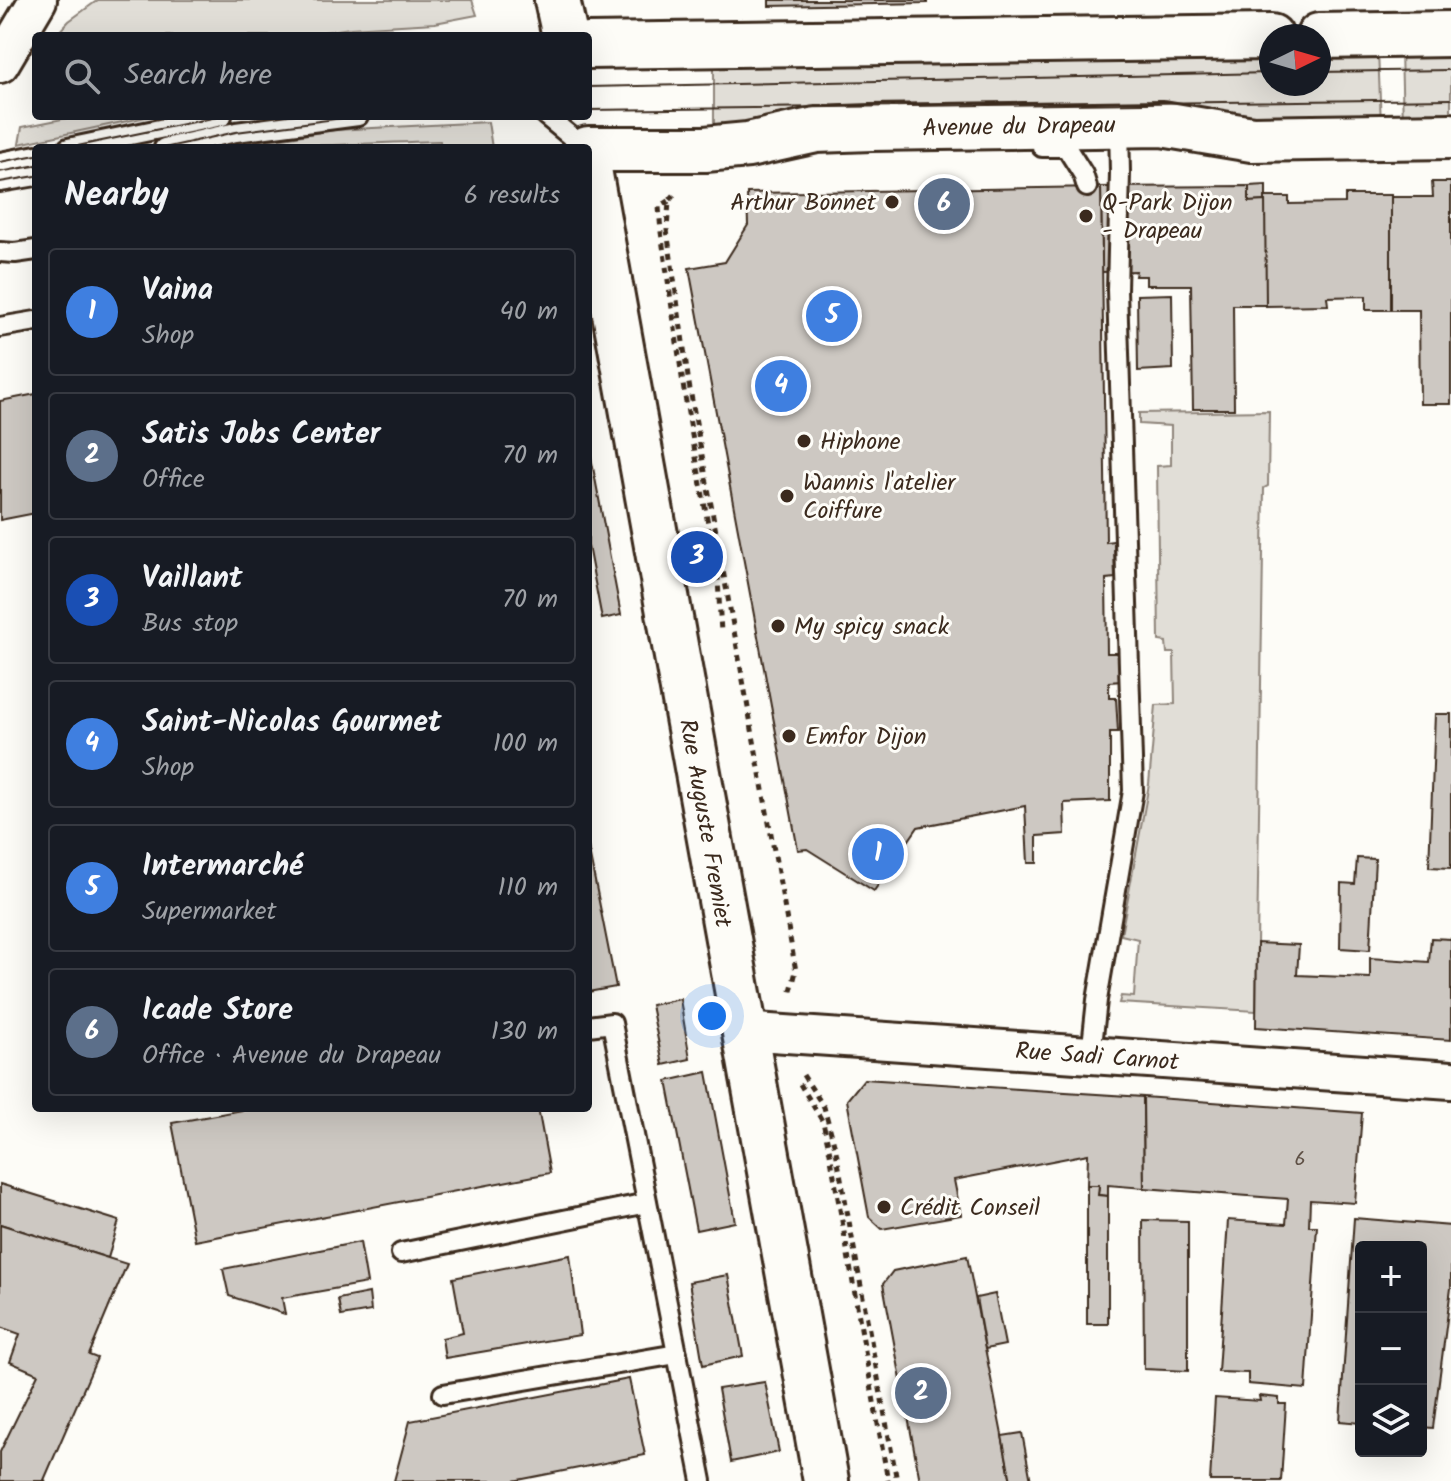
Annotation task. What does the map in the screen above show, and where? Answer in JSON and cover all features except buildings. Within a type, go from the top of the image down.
[{"type":"main road","points":[[557,0],[564,32]]},
{"type":"main road","points":[[1331,36],[1451,34]]},
{"type":"main road","points":[[592,46],[1259,37]]},
{"type":"main road","points":[[581,120],[585,144]]},
{"type":"main road","name":"Avenue du Drapeau","points":[[592,148],[688,149],[748,145],[816,130],[871,128],[1162,124],[1252,139],[1451,136]]},
{"type":"main road","name":"Rue Auguste Fremiet","points":[[593,217],[769,1033],[826,1481]]},
{"type":"street","points":[[0,64],[38,0]]},
{"type":"street","name":"Rue Sadi Carnot","points":[[769,1033],[1451,1080]]},
{"type":"lane","points":[[87,144],[203,120]]},
{"type":"lane","points":[[182,144],[236,132],[328,120]]},
{"type":"lane","points":[[551,120],[581,144]]},
{"type":"lane","points":[[568,120],[584,144]]},
{"type":"lane","points":[[1091,1055],[1133,791],[1117,290],[1119,125]]},
{"type":"lane","points":[[871,128],[929,148]]},
{"type":"lane","points":[[1020,147],[1066,147],[1083,174],[1087,187]]},
{"type":"lane","points":[[0,162],[32,156]]},
{"type":"lane","points":[[0,182],[32,177]]},
{"type":"lane","points":[[0,252],[32,251]]},
{"type":"lane","points":[[0,327],[32,322]]},
{"type":"lane","points":[[592,1026],[612,1023],[702,1481]]},
{"type":"lane","points":[[401,1253],[647,1203]]},
{"type":"lane","points":[[443,1394],[677,1354]]},
{"type":"path","points":[[688,149],[689,175],[669,201],[667,230],[689,384],[796,971],[769,1033]]},
{"type":"path","points":[[678,195],[659,207],[661,232],[684,391],[718,579],[722,636]]},
{"type":"path","points":[[769,1033],[823,1122],[888,1481]]},
{"type":"path","points":[[769,1033],[824,1107],[836,1151],[897,1481]]},
{"type":"shaded area","points":[[98,0],[472,0],[477,15],[435,23],[324,32],[59,32]]},
{"type":"shaded area","points":[[1451,50],[1451,122],[1403,123],[1401,51]]},
{"type":"shaded area","points":[[1378,51],[1381,124],[714,134],[714,62],[1259,53],[1259,96],[1331,96],[1331,52]]},
{"type":"shaded area","points":[[57,120],[132,120],[19,144],[22,127]]},
{"type":"shaded area","points":[[488,122],[491,144],[440,144],[440,141],[245,144],[334,130]]},
{"type":"shaded area","points":[[1269,411],[1268,486],[1264,488],[1256,1011],[1119,1003],[1121,996],[1134,997],[1138,939],[1121,935],[1149,784],[1156,705],[1175,704],[1174,653],[1167,653],[1166,642],[1159,641],[1157,466],[1171,465],[1171,426],[1139,424],[1139,413]]},
{"type":"tram line","points":[[1331,72],[1451,70]]},
{"type":"tram line","points":[[592,87],[1259,73]]},
{"type":"tram line","points":[[592,110],[1451,99]]},
{"type":"tram line","points":[[87,144],[203,120]]},
{"type":"tram line","points":[[182,144],[236,132],[328,120]]},
{"type":"tram line","points":[[0,162],[32,156]]},
{"type":"tram line","points":[[0,182],[32,177]]},
{"type":"place","name":"Arthur Bonnet","points":[[892,202]]},
{"type":"place","name":"Icade Store","points":[[944,204]]},
{"type":"place","name":"Q-Park Dijon - Drapeau","points":[[1086,216]]},
{"type":"place","name":"Intermarché","points":[[832,316]]},
{"type":"place","name":"Saint-Nicolas Gourmet","points":[[781,386]]},
{"type":"place","name":"Hiphone","points":[[804,441]]},
{"type":"place","name":"Wannis l'atelier Coiffure","points":[[787,496]]},
{"type":"place","name":"Vaillant","points":[[697,557]]},
{"type":"place","name":"My spicy snack","points":[[778,626]]},
{"type":"place","name":"Emfor Dijon","points":[[789,736]]},
{"type":"place","name":"Vaina","points":[[878,854]]},
{"type":"place","name":"Crédit Conseil","points":[[884,1207]]},
{"type":"place","name":"Satis Jobs Center","points":[[921,1393]]}]
